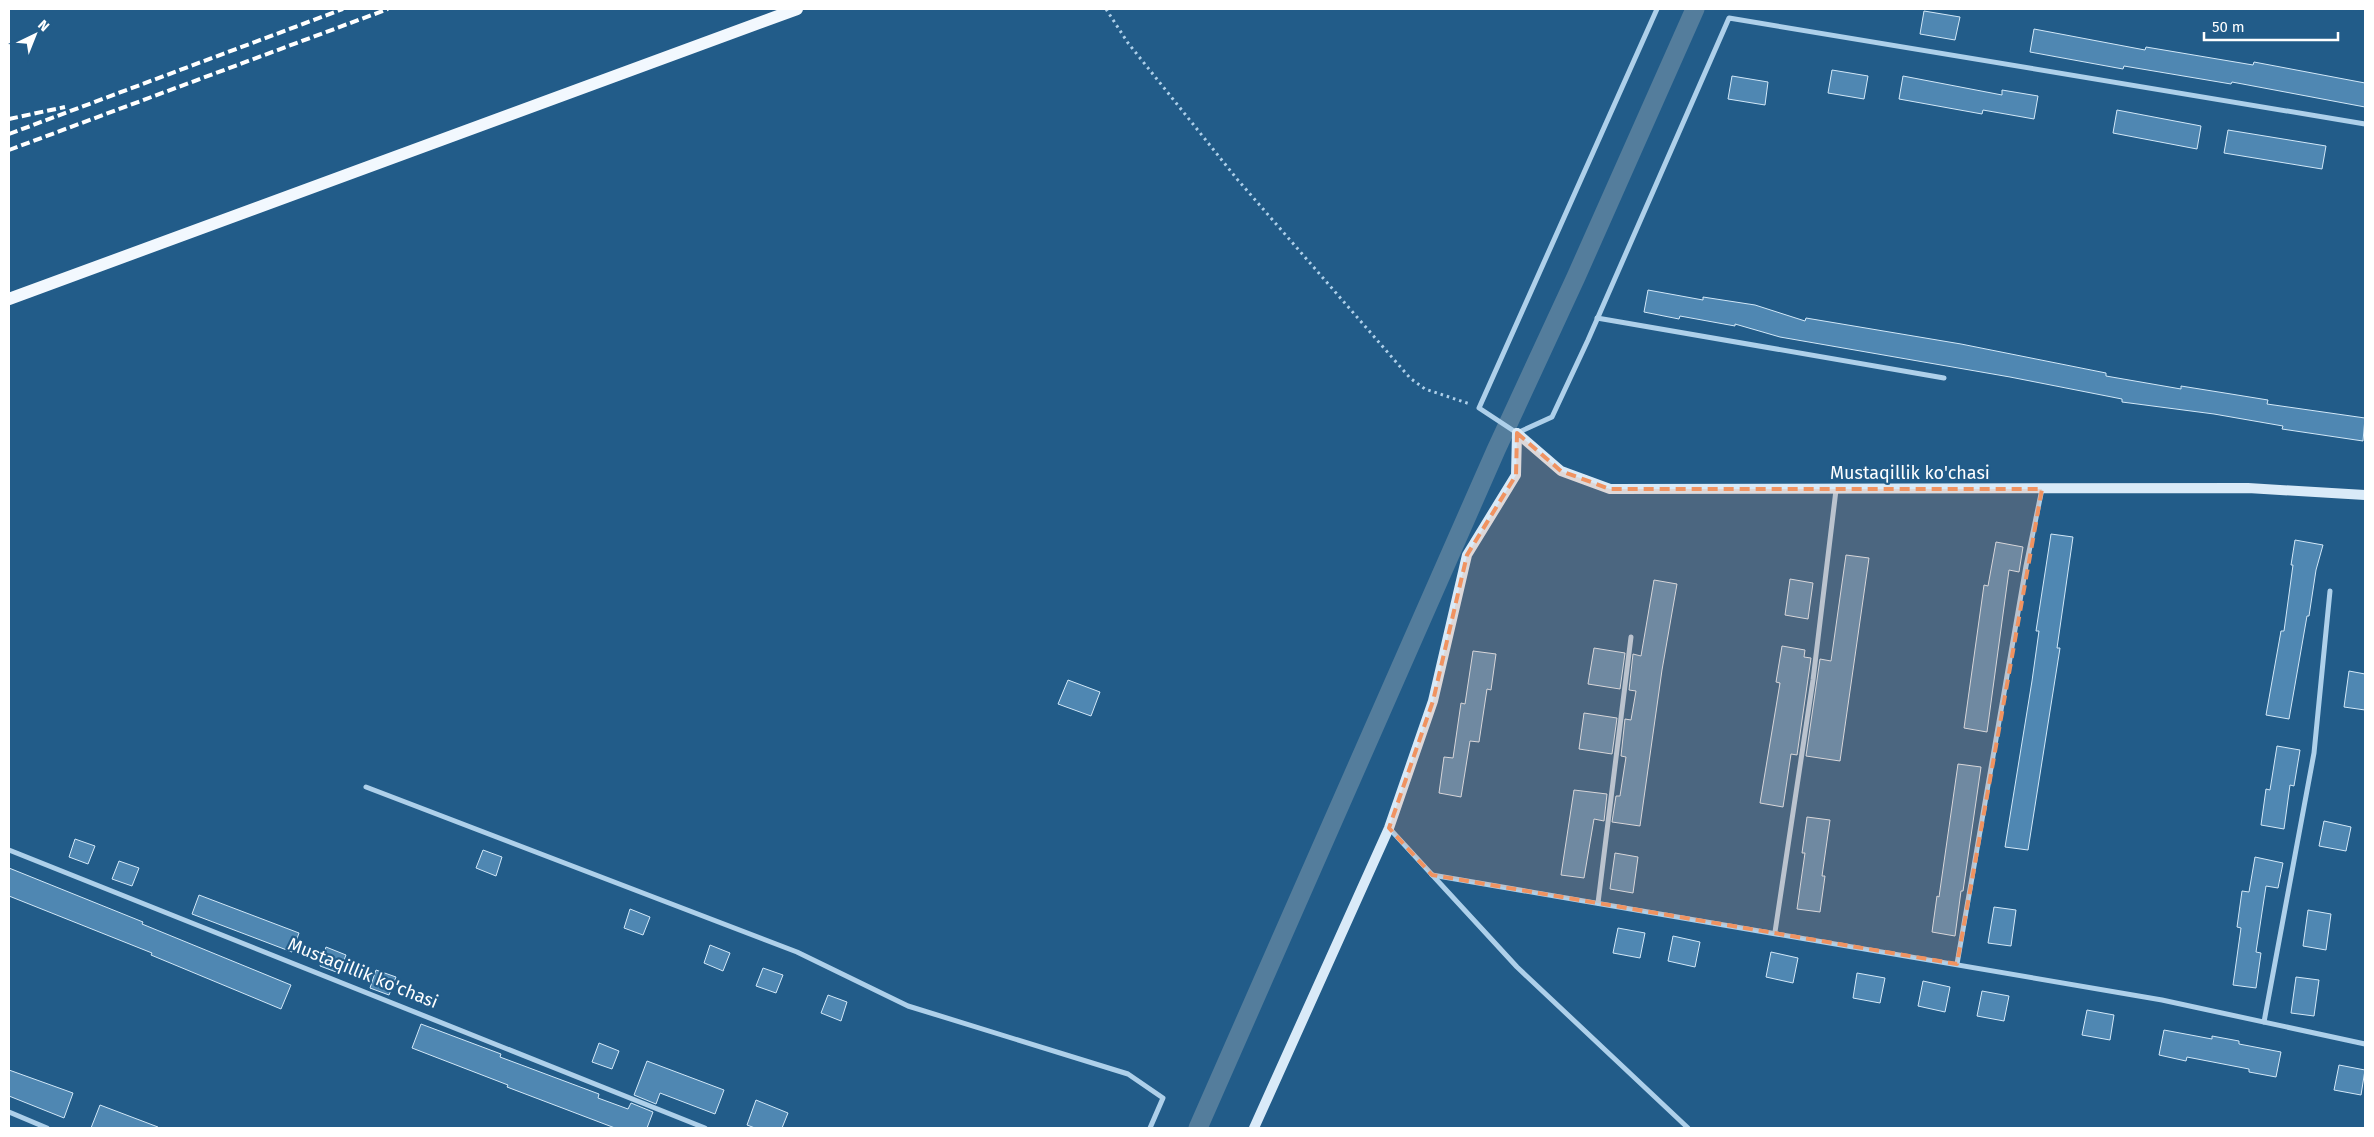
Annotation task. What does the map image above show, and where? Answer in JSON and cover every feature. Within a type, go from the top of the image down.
[{"type":"main road","points":[[9,298],[797,9]]},
{"type":"street","points":[[1479,408],[1657,9]]},
{"type":"street","points":[[1254,1128],[1389,828],[1433,701],[1467,555],[1516,475],[1517,433],[1552,417],[1729,18],[2365,124]]},
{"type":"street","points":[[1597,318],[1944,378]]},
{"type":"street","name":"Mustaqillik ko'chasi","points":[[1479,408],[1517,433],[1561,471],[1610,489],[2248,488],[2365,495]]},
{"type":"street","points":[[1957,964],[2026,566],[2042,489]]},
{"type":"street","points":[[1775,932],[1813,680],[1836,490]]},
{"type":"street","points":[[2264,1022],[2314,753],[2330,591]]},
{"type":"street","points":[[1598,902],[1631,637]]},
{"type":"street","points":[[366,787],[797,952],[908,1006],[1128,1074],[1164,1098],[1150,1128]]},
{"type":"street","points":[[1389,828],[1517,968],[1688,1128]]},
{"type":"street","name":"Mustaqillik ko'chasi","points":[[9,850],[704,1128]]},
{"type":"street","points":[[1432,875],[1775,932],[2162,1000],[2365,1044]]},
{"type":"street","points":[[9,1112],[47,1128]]},
{"type":"path","points":[[1106,9],[1128,43],[1237,179],[1410,378],[1425,388],[1458,398],[1479,408]]},
{"type":"highlighted area","points":[[1517,433],[1561,471],[1610,489],[2042,489],[1957,964],[1432,875],[1389,828],[1433,701],[1467,555],[1516,475]]},
{"type":"building","points":[[1924,11],[1960,17],[1955,40],[1920,34]]},
{"type":"building","points":[[2034,29],[2145,50],[2146,47],[2253,65],[2254,62],[2365,83],[2365,107],[2232,82],[2231,84],[2124,66],[2123,69],[2030,52]]},
{"type":"building","points":[[1832,70],[1868,76],[1864,99],[1828,93]]},
{"type":"building","points":[[1732,76],[1768,82],[1765,105],[1728,99]]},
{"type":"building","points":[[1903,76],[2002,95],[2002,90],[2038,96],[2034,119],[1983,110],[1982,114],[1899,99]]},
{"type":"building","points":[[2117,110],[2201,126],[2197,149],[2113,133]]},
{"type":"building","points":[[2228,130],[2326,146],[2322,169],[2224,153]]},
{"type":"building","points":[[1648,290],[1703,300],[1703,297],[1755,305],[1805,321],[1806,318],[1961,344],[2106,373],[2106,376],[2181,389],[2181,386],[2268,400],[2267,404],[2365,418],[2363,441],[2282,429],[2283,426],[2214,414],[2122,402],[2122,399],[2010,377],[1780,337],[1735,324],[1735,326],[1680,316],[1679,319],[1644,312]]},
{"type":"building","points":[[2051,534],[2073,537],[2057,648],[2060,648],[2028,850],[2005,847],[2032,681],[2039,631],[2036,631]]},
{"type":"building","points":[[2295,540],[2323,545],[2316,570],[2309,616],[2307,616],[2289,719],[2266,715],[2281,631],[2284,631]]},
{"type":"building","points":[[1996,542],[2023,547],[2019,572],[2009,570],[1987,732],[1964,728],[1984,585],[1988,586]]},
{"type":"building","points":[[1846,555],[1869,558],[1840,761],[1806,756],[1820,659],[1831,661]]},
{"type":"building","points":[[1790,579],[1813,583],[1808,619],[1785,615]]},
{"type":"building","points":[[1654,580],[1677,584],[1662,670],[1640,826],[1612,822],[1616,796],[1620,796],[1626,757],[1621,756],[1625,719],[1631,720],[1636,691],[1629,690],[1633,654],[1641,656]]},
{"type":"building","points":[[1782,646],[1805,650],[1804,657],[1811,658],[1797,755],[1791,754],[1783,807],[1760,803],[1780,683],[1776,682]]},
{"type":"building","points":[[1594,648],[1625,653],[1620,689],[1588,684]]},
{"type":"building","points":[[1473,651],[1496,654],[1491,690],[1487,689],[1479,742],[1470,741],[1461,797],[1439,793],[1444,757],[1453,758],[1461,703],[1465,704]]},
{"type":"building","points":[[2349,671],[2365,674],[2365,710],[2344,707]]},
{"type":"building","points":[[1068,680],[1100,692],[1091,716],[1058,704]]},
{"type":"building","points":[[1584,713],[1617,718],[1612,754],[1579,749]]},
{"type":"building","points":[[2277,746],[2300,750],[2294,786],[2290,785],[2284,829],[2261,825],[2266,789],[2270,790]]},
{"type":"building","points":[[1958,764],[1981,767],[1955,936],[1932,932],[1937,896],[1939,897]]},
{"type":"building","points":[[1574,790],[1607,794],[1604,821],[1594,819],[1584,878],[1561,875]]},
{"type":"building","points":[[1807,817],[1830,820],[1822,876],[1825,876],[1820,912],[1797,909],[1805,853],[1802,853]]},
{"type":"building","points":[[2324,821],[2351,827],[2346,851],[2319,846]]},
{"type":"building","points":[[75,839],[95,846],[88,864],[69,857]]},
{"type":"building","points":[[483,850],[502,857],[496,876],[476,868]]},
{"type":"building","points":[[1615,853],[1638,857],[1633,893],[1610,889]]},
{"type":"building","points":[[2255,857],[2283,863],[2278,888],[2266,886],[2256,952],[2261,953],[2256,988],[2233,985],[2241,928],[2237,927],[2242,891],[2249,892]]},
{"type":"building","points":[[119,861],[139,868],[132,886],[112,879]]},
{"type":"building","points":[[9,868],[291,985],[281,1009],[151,955],[152,953],[9,896]]},
{"type":"building","points":[[199,895],[299,933],[292,952],[192,914]]},
{"type":"building","points":[[1994,907],[2016,910],[2011,946],[1988,943]]},
{"type":"building","points":[[630,909],[650,917],[643,935],[624,928]]},
{"type":"building","points":[[2308,910],[2331,914],[2326,950],[2303,946]]},
{"type":"building","points":[[1618,928],[1645,933],[1640,958],[1613,953]]},
{"type":"building","points":[[1673,936],[1700,942],[1695,967],[1668,961]]},
{"type":"building","points":[[710,945],[730,953],[723,971],[704,963]]},
{"type":"building","points":[[326,947],[346,955],[339,973],[320,966]]},
{"type":"building","points":[[1771,952],[1798,958],[1793,983],[1766,977]]},
{"type":"building","points":[[763,968],[783,975],[776,993],[756,986]]},
{"type":"building","points":[[376,970],[396,977],[389,995],[370,988]]},
{"type":"building","points":[[1857,973],[1885,978],[1880,1003],[1853,998]]},
{"type":"building","points":[[2296,977],[2319,980],[2314,1016],[2291,1013]]},
{"type":"building","points":[[1923,981],[1950,987],[1945,1012],[1918,1006]]},
{"type":"building","points":[[1982,991],[2009,996],[2004,1021],[1977,1016]]},
{"type":"building","points":[[828,995],[847,1002],[841,1021],[821,1013]]},
{"type":"building","points":[[2087,1010],[2114,1015],[2110,1040],[2082,1035]]},
{"type":"building","points":[[421,1024],[501,1054],[500,1057],[599,1094],[598,1098],[628,1109],[631,1103],[653,1112],[647,1128],[615,1128],[412,1048]]},
{"type":"building","points":[[2164,1030],[2212,1039],[2212,1036],[2239,1041],[2239,1044],[2281,1052],[2276,1077],[2249,1072],[2249,1069],[2187,1057],[2186,1061],[2159,1055]]},
{"type":"building","points":[[599,1043],[619,1051],[612,1069],[592,1062]]},
{"type":"building","points":[[647,1061],[724,1090],[715,1114],[660,1093],[656,1104],[634,1095]]},
{"type":"building","points":[[2339,1065],[2365,1070],[2361,1095],[2334,1090]]},
{"type":"building","points":[[9,1070],[73,1093],[64,1118],[9,1096]]},
{"type":"building","points":[[756,1100],[788,1113],[782,1128],[755,1128],[747,1125]]},
{"type":"building","points":[[100,1105],[158,1127],[158,1128],[91,1128]]},
{"type":"waterway","points":[[1198,1128],[1496,450],[1576,277],[1695,9]]},
{"type":"railway","points":[[9,134],[343,9]]},
{"type":"railway","points":[[9,150],[388,9]]},
{"type":"railway","points":[[9,119],[65,107]]}]
